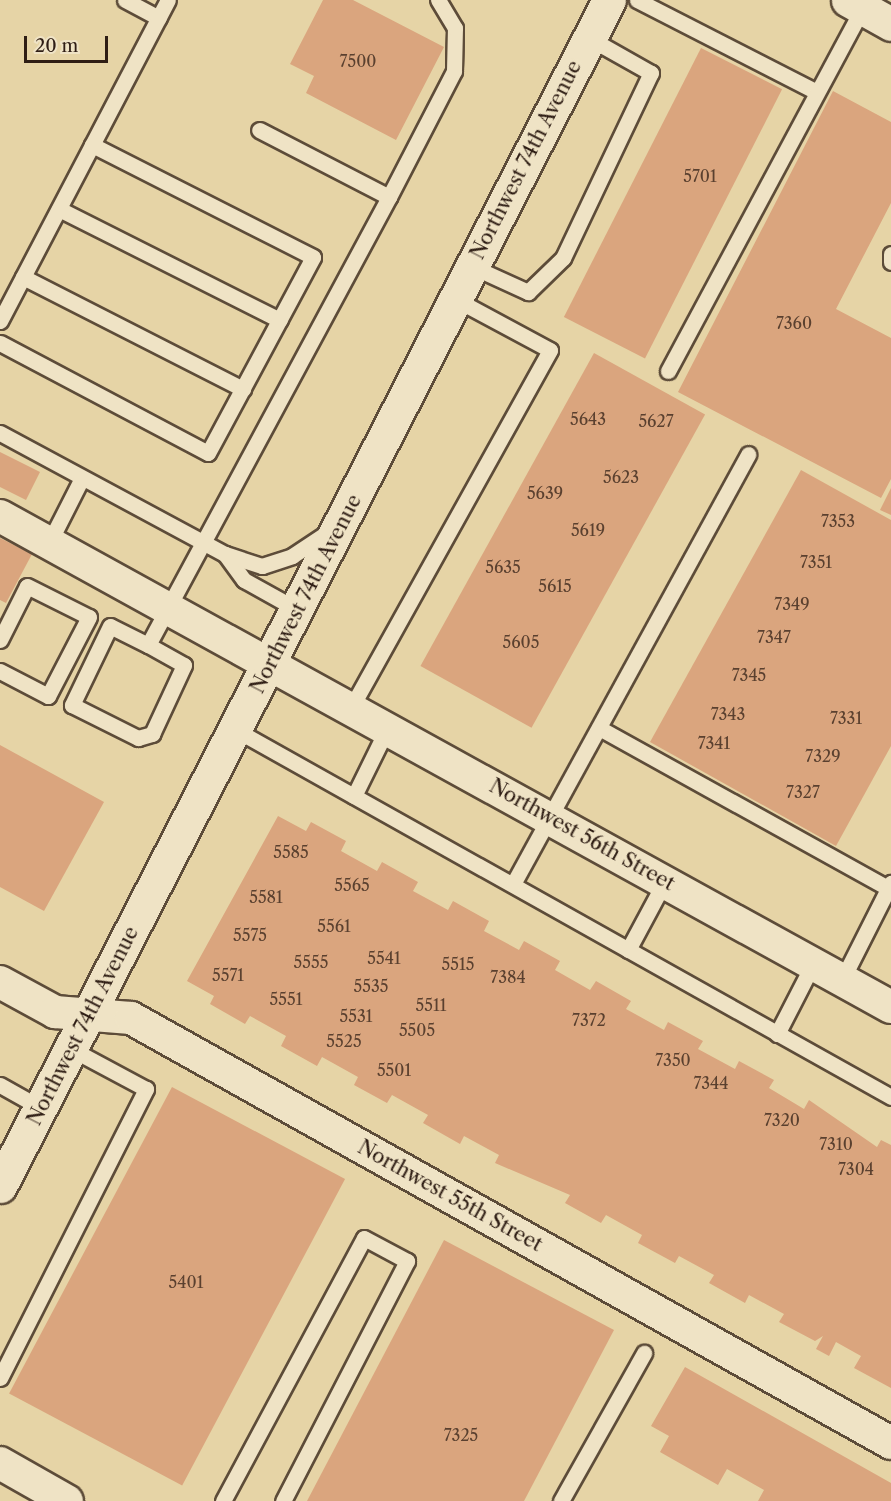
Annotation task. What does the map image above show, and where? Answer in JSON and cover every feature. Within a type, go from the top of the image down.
[{"type":"street","name":"Northwest 74th Avenue","points":[[0,1186],[271,664],[471,266],[609,0]]},
{"type":"street","name":"Northwest 56th Street","points":[[0,516],[352,706],[891,1007]]},
{"type":"street","name":"Northwest 55th Street","points":[[0,982],[55,1012],[91,1012],[131,1018],[891,1443]]},
{"type":"street","points":[[0,1463],[67,1501]]},
{"type":"lane","points":[[125,0],[159,18]]},
{"type":"lane","points":[[0,321],[168,0]]},
{"type":"lane","points":[[148,645],[170,609],[454,71],[455,28],[438,0]]},
{"type":"lane","points":[[637,0],[815,91]]},
{"type":"lane","points":[[668,371],[815,91],[868,11]]},
{"type":"lane","points":[[471,266],[528,292],[563,258],[651,73],[589,38]]},
{"type":"lane","points":[[259,130],[389,197]]},
{"type":"lane","points":[[0,343],[208,453],[314,257],[92,145]]},
{"type":"lane","points":[[59,208],[280,320]]},
{"type":"lane","points":[[891,254],[891,262]]},
{"type":"lane","points":[[23,277],[243,390]]},
{"type":"lane","points":[[352,706],[550,350],[455,299]]},
{"type":"lane","points":[[0,433],[225,554],[262,566],[292,556],[342,522]]},
{"type":"lane","points":[[513,884],[553,819],[748,454]]},
{"type":"lane","points":[[49,543],[82,478]]},
{"type":"lane","points":[[225,554],[244,580],[298,610]]},
{"type":"lane","points":[[0,640],[27,586],[89,617],[48,696],[0,670]]},
{"type":"lane","points":[[110,627],[148,645],[184,665],[152,734],[138,738],[72,705],[110,627]]},
{"type":"lane","points":[[354,796],[388,727]]},
{"type":"lane","points":[[601,729],[890,886],[842,980]]},
{"type":"lane","points":[[236,730],[891,1097]]},
{"type":"lane","points":[[628,950],[664,881]]},
{"type":"lane","points":[[777,1034],[813,963]]},
{"type":"lane","points":[[0,1378],[146,1089],[71,1049]]},
{"type":"lane","points":[[0,1085],[41,1108]]},
{"type":"lane","points":[[223,1501],[364,1238],[407,1261],[283,1501]]},
{"type":"lane","points":[[561,1501],[644,1353]]},
{"type":"building","points":[[323,0],[353,0],[444,47],[396,140],[306,93],[314,76],[290,64]]},
{"type":"building","points":[[701,48],[782,89],[645,358],[564,317]]},
{"type":"building","points":[[833,91],[891,122],[891,203],[836,309],[891,338],[891,479],[881,498],[678,392]]},
{"type":"building","points":[[594,353],[705,415],[532,728],[420,666]]},
{"type":"building","points":[[0,452],[40,472],[26,500],[0,487]]},
{"type":"building","points":[[801,470],[891,520],[891,746],[836,846],[650,742]]},
{"type":"building","points":[[891,488],[891,515],[880,510]]},
{"type":"building","points":[[0,538],[32,554],[6,603],[0,600]]},
{"type":"building","points":[[0,745],[104,802],[44,911],[0,887]]},
{"type":"building","points":[[278,816],[306,831],[311,822],[346,841],[341,851],[377,871],[382,862],[418,882],[413,891],[448,910],[453,901],[489,921],[484,931],[519,950],[524,941],[560,961],[555,970],[590,990],[596,981],[631,1001],[626,1009],[664,1030],[668,1022],[703,1041],[698,1049],[735,1069],[739,1061],[774,1080],[769,1088],[804,1109],[809,1100],[877,1147],[881,1140],[891,1145],[891,1388],[854,1368],[861,1356],[836,1342],[829,1356],[816,1349],[823,1336],[815,1341],[779,1322],[784,1314],[749,1295],[745,1303],[709,1283],[714,1275],[679,1256],[675,1263],[638,1243],[642,1235],[606,1215],[601,1223],[565,1203],[570,1195],[495,1163],[499,1155],[464,1136],[460,1144],[423,1123],[428,1115],[392,1095],[387,1103],[354,1085],[358,1077],[322,1057],[317,1066],[281,1046],[286,1036],[250,1016],[245,1024],[210,1004],[214,996],[187,981]]},
{"type":"building","points":[[172,1087],[345,1179],[182,1485],[9,1393]]},
{"type":"building","points":[[444,1240],[614,1330],[524,1501],[307,1501]]},
{"type":"building","points":[[685,1367],[891,1483],[891,1501],[758,1501],[764,1490],[727,1469],[718,1485],[660,1452],[669,1436],[651,1426]]}]
